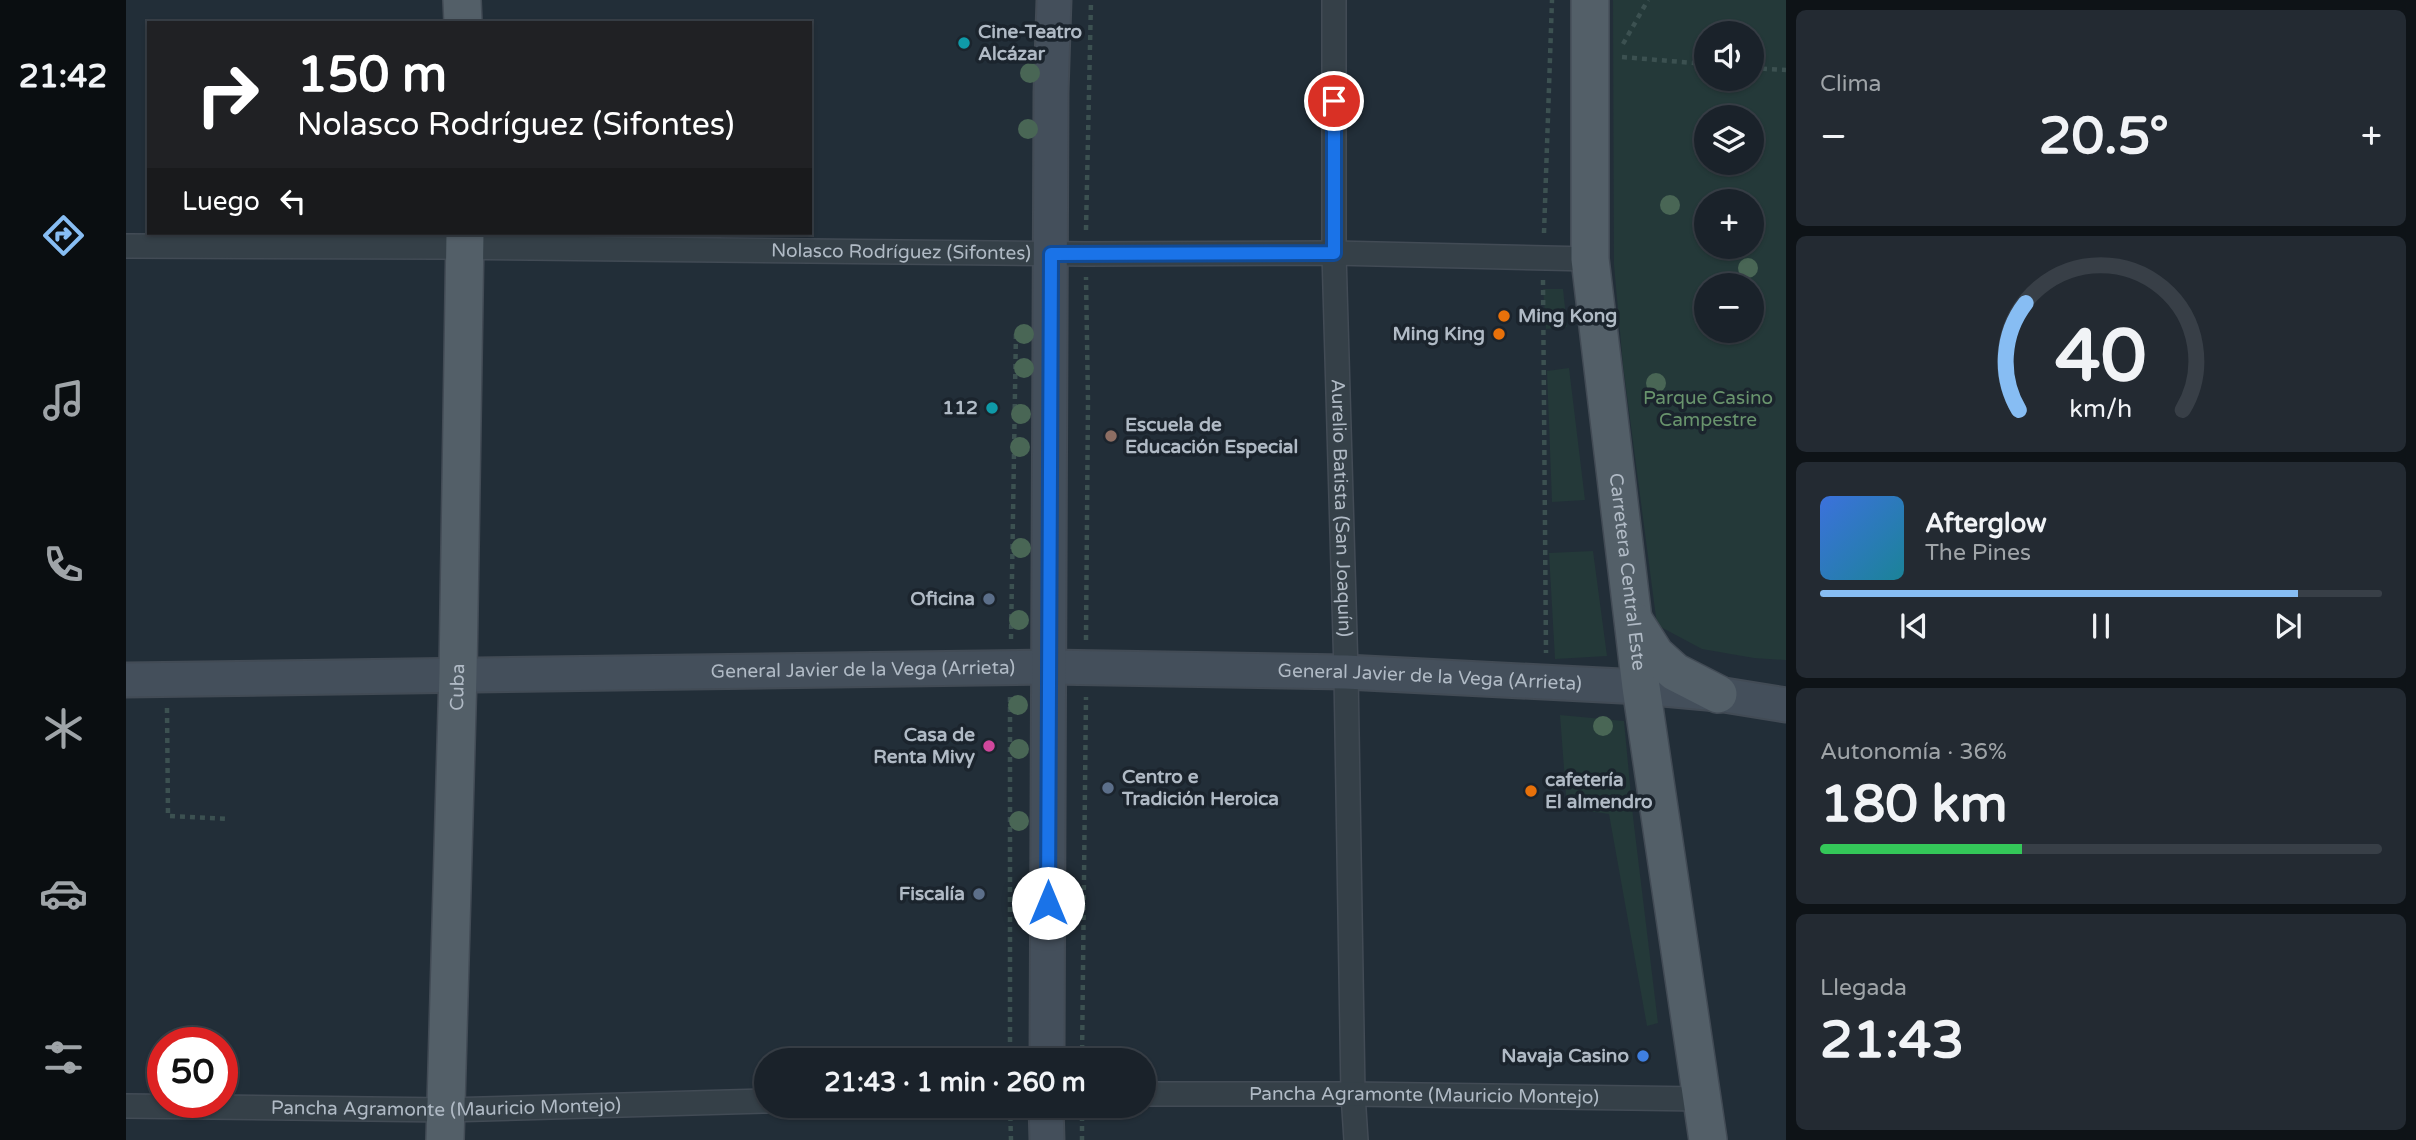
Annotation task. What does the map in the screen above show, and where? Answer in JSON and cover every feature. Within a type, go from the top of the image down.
[{"type":"main road","points":[[462,0],[463,21]]},
{"type":"main road","points":[[1046,1048],[1051,92],[1054,0]]},
{"type":"main road","name":"Carretera Central Este","points":[[1590,0],[1590,259],[1641,687],[1708,1139]]},
{"type":"main road","name":"Cuba","points":[[446,1125],[458,673],[465,240]]},
{"type":"main road","points":[[1634,621],[1655,654],[1675,672],[1718,694]]},
{"type":"main road","name":"General Javier de la Vega (Arrieta)","points":[[126,680],[458,673],[1086,667],[1346,672],[1641,687],[1718,694],[1786,705]]},
{"type":"main road","points":[[1046,1118],[1047,1140]]},
{"type":"street","name":"Aurelio Batista (San Joaquín)","points":[[1334,0],[1334,253],[1356,1140]]},
{"type":"street","name":"Nolasco Rodríguez (Sifontes)","points":[[126,246],[465,240],[1051,254],[1334,253],[1590,259]]},
{"type":"street","name":"Pancha Agramonte (Mauricio Montejo)","points":[[1156,1094],[1702,1099]]},
{"type":"street","name":"Pancha Agramonte (Mauricio Montejo)","points":[[126,1106],[446,1125],[754,1102]]},
{"type":"path","points":[[1083,1048],[1088,401],[1086,254],[1091,0]]},
{"type":"path","points":[[1547,682],[1543,258],[1552,0]]},
{"type":"path","points":[[1647,0],[1615,57],[1694,63]]},
{"type":"path","points":[[1764,69],[1786,70]]},
{"type":"path","points":[[1010,1048],[1010,666],[1016,323]]},
{"type":"path","points":[[167,679],[168,816],[228,819]]},
{"type":"path","points":[[1010,1118],[1011,1140]]},
{"type":"path","points":[[1082,1118],[1082,1140]]},
{"type":"green space","name":"Parque Casino Campestre","points":[[1613,0],[1786,0],[1786,660],[1754,658],[1702,649],[1657,625],[1623,365],[1614,265]]},
{"type":"green space","points":[[1543,289],[1563,289],[1567,327],[1546,329]]},
{"type":"green space","points":[[1569,368],[1585,500],[1552,502],[1547,371]]},
{"type":"green space","points":[[1593,551],[1607,656],[1555,659],[1549,553]]},
{"type":"green space","points":[[1560,715],[1624,721],[1658,1023],[1647,1026],[1609,814],[1567,808]]},
{"type":"place","name":"Cine-Teatro Alcázar","points":[[964,43]]},
{"type":"place","name":"Ming Kong","points":[[1504,316]]},
{"type":"place","name":"Ming King","points":[[1499,334]]},
{"type":"place","name":"112","points":[[992,408]]},
{"type":"place","name":"Escuela de Educación Especial","points":[[1111,436]]},
{"type":"place","name":"Oficina","points":[[989,599]]},
{"type":"place","name":"Casa de Renta Mivy","points":[[989,746]]},
{"type":"place","name":"Centro e Tradición Heroica","points":[[1108,788]]},
{"type":"place","name":"cafetería El almendro","points":[[1531,791]]},
{"type":"place","name":"Fiscalía","points":[[979,894]]},
{"type":"place","name":"Navaja Casino","points":[[1643,1056]]},
{"type":"route","points":[[1048,903],[1051,254],[1334,253],[1334,101]]}]
